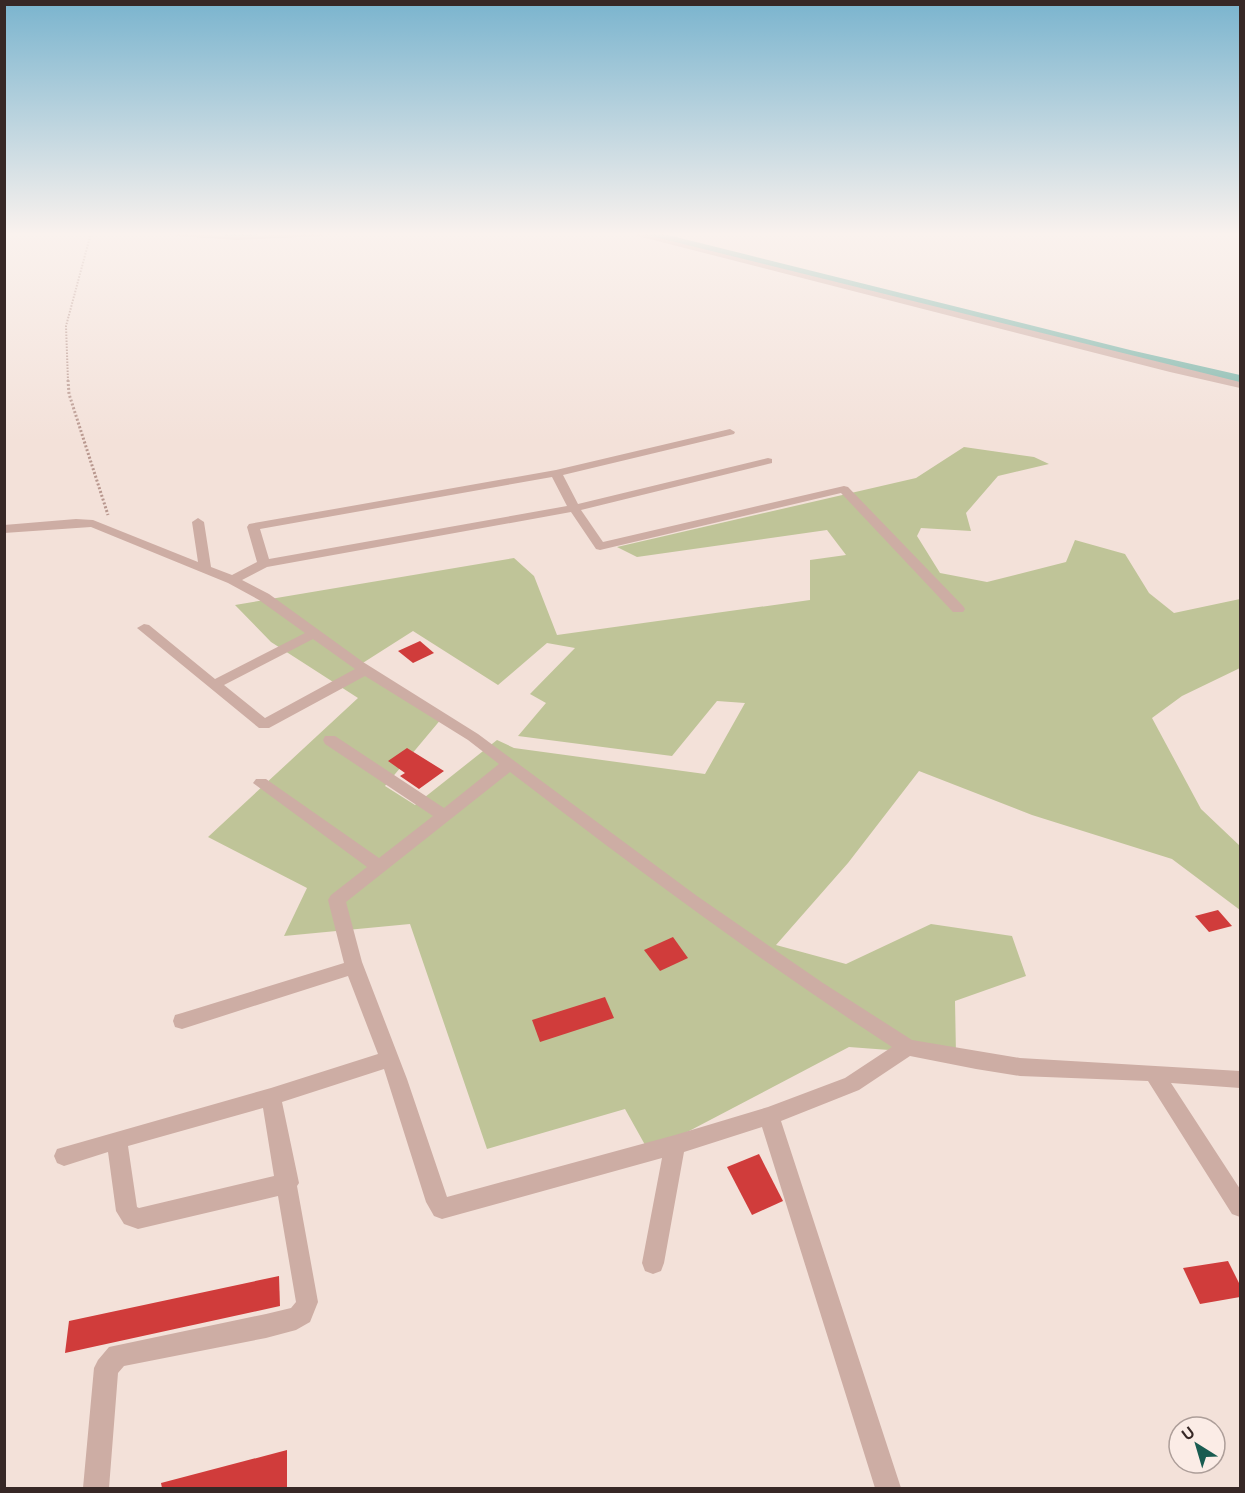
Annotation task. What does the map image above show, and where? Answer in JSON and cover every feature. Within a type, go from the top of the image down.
[{"type":"street","points":[[906,303],[1240,385]]},
{"type":"street","points":[[264,564],[253,527],[556,473],[730,432]]},
{"type":"street","points":[[232,580],[264,564],[574,508],[768,461]]},
{"type":"street","points":[[556,473],[574,508],[600,546],[844,489],[958,609]]},
{"type":"street","points":[[198,522],[205,569]]},
{"type":"street","points":[[4,529],[87,523],[232,580],[271,602],[365,670],[472,737],[510,764],[690,901],[816,988],[908,1047],[976,1061],[1020,1067],[1154,1072],[1240,1079]]},
{"type":"street","points":[[144,628],[264,725],[365,670]]},
{"type":"street","points":[[214,685],[313,634]]},
{"type":"street","points":[[330,740],[445,816]]},
{"type":"street","points":[[510,764],[337,900],[342,932],[410,1113],[437,1202],[442,1209],[675,1145],[769,1116],[852,1084],[908,1047]]},
{"type":"street","points":[[261,783],[379,867]]},
{"type":"street","points":[[182,1021],[354,967]]},
{"type":"street","points":[[64,1156],[271,1097],[390,1059]]},
{"type":"street","points":[[1154,1072],[1240,1207]]},
{"type":"street","points":[[96,1488],[106,1368],[117,1355],[266,1326],[296,1318],[305,1308],[307,1302],[288,1184],[271,1097]]},
{"type":"street","points":[[769,1116],[888,1488]]},
{"type":"street","points":[[117,1140],[128,1210],[132,1218],[138,1219],[288,1184]]},
{"type":"street","points":[[653,1263],[675,1145]]},
{"type":"path","points":[[72,303],[66,326],[69,394],[86,455],[114,533]]},
{"type":"green space","points":[[964,447],[1034,457],[1049,464],[998,476],[966,513],[971,531],[921,528],[917,536],[940,573],[987,582],[1066,562],[1075,540],[1125,554],[1149,593],[1174,613],[1240,599],[1240,668],[1182,696],[1152,718],[1201,809],[1240,846],[1240,910],[1172,859],[1032,815],[919,771],[848,863],[776,945],[846,964],[931,924],[1012,936],[1026,976],[955,1001],[956,1055],[849,1047],[649,1152],[625,1109],[487,1149],[410,924],[284,936],[307,888],[208,837],[358,698],[271,642],[235,605],[514,558],[534,576],[557,635],[810,600],[810,560],[846,555],[827,530],[637,557],[617,547],[916,478]],"holes":[[[413,631],[498,685],[547,643],[575,648],[530,694],[546,703],[518,736],[672,756],[717,701],[745,703],[705,774],[514,748],[497,740],[415,805],[385,786],[442,718],[358,666]]]},
{"type":"building","points":[[420,641],[434,653],[413,663],[398,651]]},
{"type":"building","points":[[407,748],[444,771],[419,789],[400,776],[405,773],[388,761]]},
{"type":"building","points":[[1218,910],[1232,926],[1209,932],[1195,916]]},
{"type":"building","points":[[673,937],[688,958],[660,971],[644,950]]},
{"type":"building","points":[[605,997],[614,1018],[540,1042],[532,1020]]},
{"type":"building","points":[[759,1154],[783,1201],[752,1215],[727,1167]]},
{"type":"building","points":[[1228,1261],[1240,1285],[1240,1297],[1200,1304],[1183,1268]]},
{"type":"building","points":[[279,1276],[280,1306],[65,1353],[69,1321]]},
{"type":"building","points":[[287,1450],[287,1488],[162,1488],[161,1483]]},
{"type":"waterway","points":[[925,303],[1240,379]]}]
